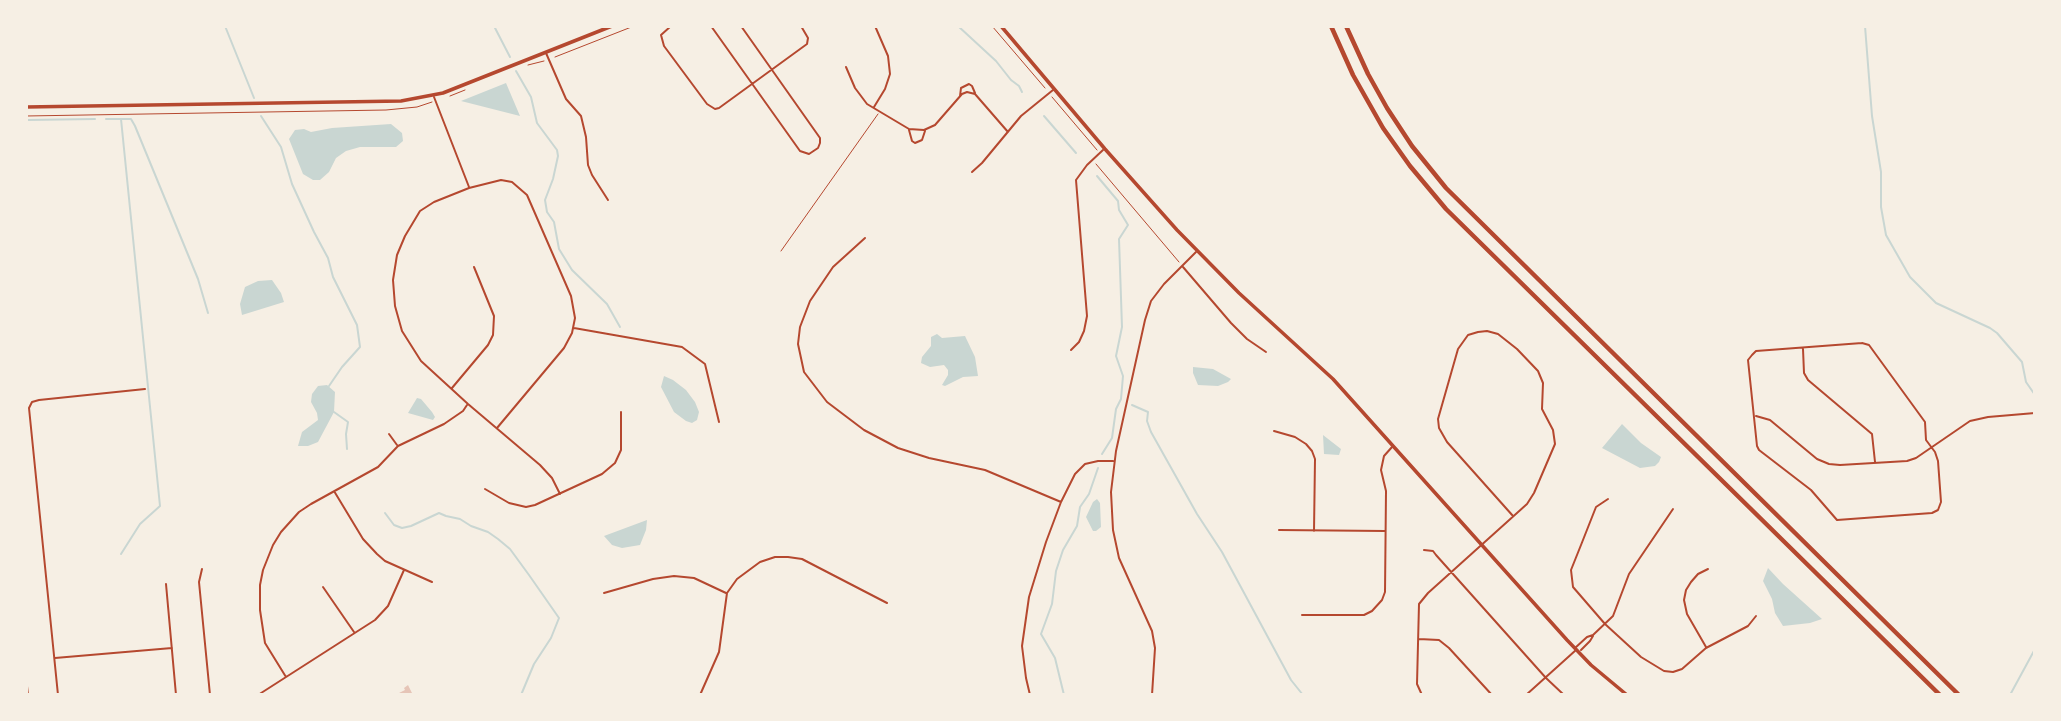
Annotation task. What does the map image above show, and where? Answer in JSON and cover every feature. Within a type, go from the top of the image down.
[{"type":"highway","points":[[1331,26],[1353,75],[1380,122],[1410,166],[1446,209],[1940,695]]},
{"type":"highway","points":[[1346,26],[1373,83],[1404,134],[1462,205],[1959,695]]},
{"type":"main road","points":[[26,107],[401,101],[433,96],[612,26]]},
{"type":"main road","points":[[1001,26],[1105,149],[1197,251],[1333,379],[1577,650],[1627,695]]},
{"type":"street","points":[[671,26],[661,35],[661,39],[712,108],[719,108],[808,41],[801,26]]},
{"type":"street","points":[[711,26],[800,150],[807,154],[818,148],[820,138],[741,26]]},
{"type":"street","points":[[873,108],[885,89],[890,74],[888,56],[875,26]]},
{"type":"street","points":[[546,51],[566,99],[581,116],[588,165],[608,200]]},
{"type":"street","points":[[846,66],[855,88],[867,104],[909,129],[926,130]]},
{"type":"street","points":[[960,96],[961,88],[969,84],[972,86],[975,94],[1008,132]]},
{"type":"street","points":[[972,172],[1021,116],[1054,89]]},
{"type":"street","points":[[909,129],[912,141],[915,143],[922,140],[926,130],[940,121],[960,96],[967,92],[975,94]]},
{"type":"street","points":[[433,96],[469,188]]},
{"type":"street","points":[[1070,350],[1079,342],[1087,316],[1076,186],[1079,173],[1105,149]]},
{"type":"street","points":[[497,428],[560,354],[569,340],[575,312],[571,296],[527,195],[506,180],[496,180],[469,188],[434,202],[420,211],[397,255],[393,280],[394,306],[407,342],[429,370],[547,471],[560,494]]},
{"type":"street","points":[[865,238],[833,267],[810,301],[800,327],[798,344],[804,372],[827,402],[864,430],[898,448],[985,470],[1061,502]]},
{"type":"street","points":[[1152,695],[1155,649],[1152,631],[1124,571],[1113,530],[1111,492],[1114,461],[1151,301],[1197,251]]},
{"type":"street","points":[[1182,266],[1231,323],[1247,339],[1266,352]]},
{"type":"street","points":[[451,389],[488,345],[493,335],[494,316],[474,267]]},
{"type":"street","points":[[573,328],[682,347],[705,364],[719,422]]},
{"type":"street","points":[[1422,695],[1417,684],[1419,604],[1527,504],[1555,444],[1554,435],[1542,408],[1543,383],[1538,370],[1498,334],[1478,332],[1468,335],[1458,349],[1438,419],[1438,428],[1447,442],[1513,516]]},
{"type":"street","points":[[1862,343],[1869,345],[1925,422],[1926,440],[1938,461],[1941,502],[1938,510],[1932,513],[1837,520],[1811,490],[1759,450],[1748,360],[1756,352],[1803,348],[1862,343]]},
{"type":"street","points":[[1803,348],[1804,373],[1808,380],[1872,434],[1875,463]]},
{"type":"street","points":[[58,695],[29,406],[39,400],[145,389]]},
{"type":"street","points":[[286,677],[264,640],[260,599],[263,570],[273,545],[289,522],[311,504],[378,467],[398,446],[444,424],[463,411],[468,404]]},
{"type":"street","points":[[485,489],[509,503],[526,507],[602,474],[615,463],[621,450],[621,412]]},
{"type":"street","points":[[1755,416],[1770,420],[1817,459],[1829,464],[1907,461],[1932,448],[1969,421],[2035,413]]},
{"type":"street","points":[[1274,431],[1306,444],[1312,451],[1315,459],[1314,531]]},
{"type":"street","points":[[389,434],[398,446]]},
{"type":"street","points":[[1302,615],[1364,615],[1376,608],[1385,592],[1386,491],[1381,470],[1384,456],[1393,446]]},
{"type":"street","points":[[26,461],[34,461]]},
{"type":"street","points":[[1030,695],[1022,646],[1029,597],[1046,542],[1075,474],[1085,464],[1114,461]]},
{"type":"street","points":[[334,491],[367,544],[385,561],[432,582]]},
{"type":"street","points":[[1608,499],[1596,507],[1571,570],[1573,587],[1630,648],[1652,665],[1673,672],[1682,669],[1706,648],[1748,626],[1756,616]]},
{"type":"street","points":[[1526,695],[1612,616],[1629,574],[1673,509]]},
{"type":"street","points":[[1279,530],[1386,531]]},
{"type":"street","points":[[1424,550],[1433,551],[1564,695]]},
{"type":"street","points":[[700,695],[719,652],[727,593],[737,579],[760,562],[775,557],[788,557],[814,564],[887,603]]},
{"type":"street","points":[[202,569],[199,582],[210,695]]},
{"type":"street","points":[[1706,648],[1687,614],[1684,600],[1691,582],[1698,574],[1708,569]]},
{"type":"street","points":[[258,695],[382,615],[404,570]]},
{"type":"street","points":[[604,593],[674,576],[694,578],[727,593]]},
{"type":"street","points":[[166,584],[176,695]]},
{"type":"street","points":[[323,587],[355,633]]},
{"type":"street","points":[[1417,639],[1439,640],[1492,695]]},
{"type":"street","points":[[54,658],[172,648]]},
{"type":"street","points":[[26,678],[28,695]]},
{"type":"lane","points":[[781,251],[879,112]]},
{"type":"path","points":[[524,66],[634,26]]},
{"type":"path","points":[[992,26],[1100,153]]},
{"type":"path","points":[[445,98],[469,88]]},
{"type":"path","points":[[26,116],[386,110],[417,107],[436,101]]},
{"type":"path","points":[[1092,160],[1182,266]]},
{"type":"shaded area","points":[[506,83],[520,116],[461,101]]},
{"type":"shaded area","points":[[391,124],[402,133],[403,141],[396,147],[360,147],[346,151],[336,158],[329,172],[320,180],[313,180],[303,174],[289,139],[295,130],[304,129],[311,132]]},
{"type":"shaded area","points":[[272,280],[284,302],[242,315],[240,304],[245,287],[258,281]]},
{"type":"shaded area","points":[[937,334],[942,338],[965,336],[975,357],[978,376],[963,377],[942,385],[948,375],[944,365],[930,367],[921,363],[922,357],[931,346],[931,337]]},
{"type":"shaded area","points":[[1193,367],[1213,369],[1231,379],[1218,386],[1198,385]]},
{"type":"shaded area","points":[[664,376],[686,390],[695,402],[699,412],[697,420],[692,423],[686,421],[674,412],[661,387]]},
{"type":"shaded area","points":[[327,385],[335,392],[334,412],[318,442],[298,446],[302,432],[318,420],[311,402],[312,394],[318,386]]},
{"type":"shaded area","points":[[417,398],[432,412],[435,417],[433,420],[408,413]]},
{"type":"shaded area","points":[[1622,424],[1641,443],[1661,457],[1655,466],[1640,468],[1602,448]]},
{"type":"shaded area","points":[[1323,435],[1341,449],[1339,455],[1324,454]]},
{"type":"shaded area","points":[[1097,499],[1100,503],[1101,527],[1093,531],[1086,517]]},
{"type":"shaded area","points":[[647,520],[640,545],[622,548],[612,545],[604,536]]},
{"type":"shaded area","points":[[1768,568],[1822,619],[1783,626],[1763,581]]},
{"type":"building","points":[[408,685],[413,695],[395,695],[405,690]]},
{"type":"waterway","points":[[225,26],[254,98]]},
{"type":"waterway","points":[[494,26],[510,57]]},
{"type":"waterway","points":[[958,26],[996,61],[1022,92]]},
{"type":"waterway","points":[[1865,26],[1872,116],[1881,172],[1881,207],[1886,235],[1910,277],[1936,303],[1997,333],[2022,362],[2026,382],[2035,395]]},
{"type":"waterway","points":[[516,71],[531,97],[537,123],[557,150],[553,179],[545,200],[547,212],[554,222],[559,249],[572,270],[607,304],[620,327]]},
{"type":"waterway","points":[[261,116],[281,147],[292,184],[357,325],[360,347],[329,386]]},
{"type":"waterway","points":[[1044,116],[1076,153]]},
{"type":"waterway","points":[[26,120],[95,119]]},
{"type":"waterway","points":[[106,119],[131,119],[135,126],[198,279],[208,313]]},
{"type":"waterway","points":[[121,119],[160,506],[140,524],[121,554]]},
{"type":"waterway","points":[[1097,176],[1118,201],[1119,210],[1128,225],[1119,239],[1122,327],[1116,356],[1123,376],[1121,399],[1116,409],[1112,438],[1102,454]]},
{"type":"waterway","points":[[1132,405],[1148,412],[1147,421],[1151,432],[1197,514],[1222,552],[1291,680],[1303,695]]},
{"type":"waterway","points":[[334,412],[348,422],[347,449]]},
{"type":"waterway","points":[[1064,695],[1055,658],[1041,634],[1052,604],[1056,571],[1063,550],[1077,526],[1080,507],[1089,494],[1098,468]]},
{"type":"waterway","points":[[385,513],[394,525],[402,528],[439,513],[460,519],[488,532],[510,549],[559,618],[521,695]]},
{"type":"waterway","points":[[2010,695],[2035,649]]}]
